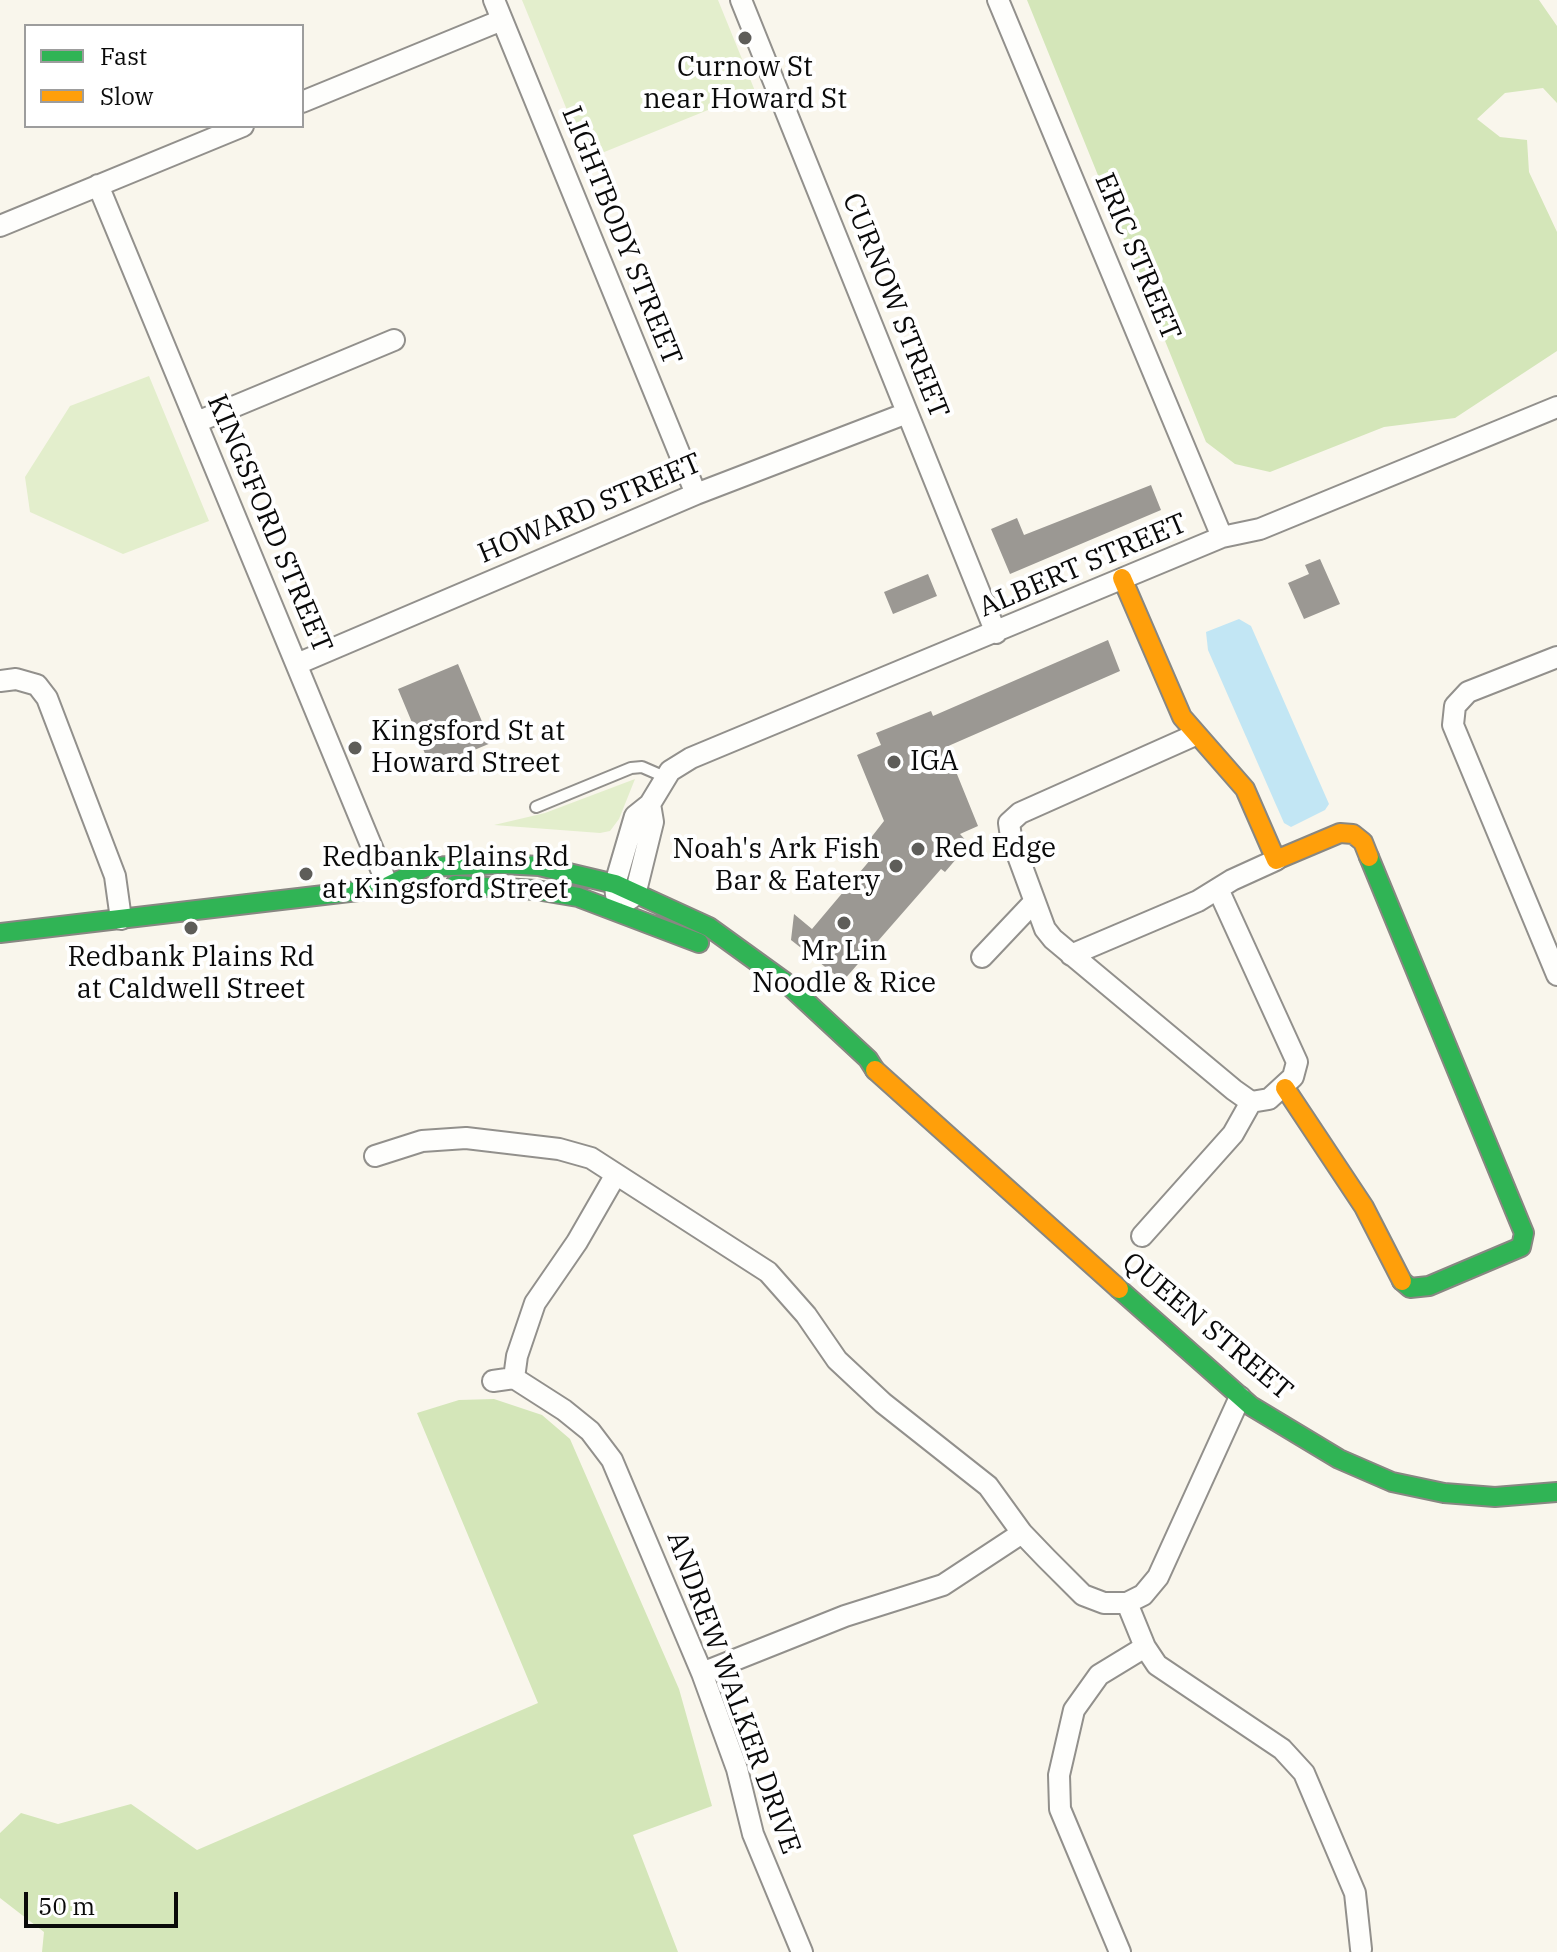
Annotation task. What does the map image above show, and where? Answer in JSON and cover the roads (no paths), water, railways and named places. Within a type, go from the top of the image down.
[{"type":"main road","points":[[1122,578],[1182,717],[1245,789],[1276,860],[1340,833],[1353,834],[1363,842],[1524,1233],[1521,1247],[1429,1286],[1410,1288],[1398,1277],[1364,1207],[1285,1088]]},
{"type":"main road","name":"QUEEN STREET","points":[[388,886],[426,867],[502,864],[571,871],[615,884],[709,927],[747,952],[868,1059],[880,1078],[1240,1397],[1298,1437],[1392,1482],[1444,1493],[1495,1497],[1557,1492]]},
{"type":"main road","name":"QUEEN STREET","points":[[0,933],[388,886],[460,884],[536,890],[618,910],[703,945],[775,996],[858,1070],[880,1078]]},
{"type":"street","name":"LIGHTBODY STREET","points":[[494,0],[696,494]]},
{"type":"street","name":"CURNOW STREET","points":[[741,0],[996,633]]},
{"type":"street","name":"ERIC STREET","points":[[998,0],[1222,537]]},
{"type":"street","points":[[304,101],[502,20]]},
{"type":"street","points":[[0,226],[238,128]]},
{"type":"street","name":"KINGSFORD STREET","points":[[98,185],[388,886]]},
{"type":"street","points":[[197,422],[394,340]]},
{"type":"street","name":"ALBERT STREET","points":[[618,910],[615,884],[635,816],[650,804],[665,777],[691,758],[1222,537],[1260,529],[1557,407]]},
{"type":"street","name":"HOWARD STREET","points":[[297,664],[696,494],[907,413]]},
{"type":"street","points":[[1557,657],[1468,692],[1455,706],[1453,725],[1557,975]]},
{"type":"street","points":[[0,681],[16,679],[37,685],[47,698],[115,876],[121,919]]},
{"type":"street","points":[[1195,735],[1020,813],[1009,823],[1011,837],[1045,929],[1071,955],[1251,1102],[1269,1099],[1285,1088],[1293,1077],[1297,1062],[1218,889]]},
{"type":"street","name":"ALBERT STREET","points":[[635,895],[653,822],[650,804]]},
{"type":"street","points":[[1071,955],[1198,901],[1276,860]]},
{"type":"street","points":[[618,910],[635,895]]},
{"type":"street","points":[[982,957],[1034,902]]},
{"type":"street","points":[[1142,1236],[1233,1134],[1251,1102]]},
{"type":"street","points":[[375,1156],[422,1141],[503,1141],[591,1158],[768,1272],[806,1315],[837,1360],[883,1403],[988,1486],[1022,1533],[1083,1595],[1104,1603],[1127,1603],[1143,1595],[1158,1577],[1240,1397]]},
{"type":"street","points":[[493,1381],[514,1378],[517,1356],[535,1303],[615,1176]]},
{"type":"street","name":"ANDREW WALKER DRIVE","points":[[514,1378],[590,1431],[612,1460],[702,1673],[737,1769],[753,1834],[802,1952]]},
{"type":"street","points":[[702,1673],[845,1616],[943,1585],[1022,1533]]},
{"type":"street","points":[[1127,1603],[1145,1647],[1166,1673],[1294,1758],[1304,1773],[1355,1893],[1361,1949]]},
{"type":"street","points":[[1120,1952],[1060,1809],[1059,1775],[1074,1710],[1099,1675],[1145,1647]]},
{"type":"lane","points":[[536,807],[631,768],[642,767],[665,777]]},
{"type":"water","points":[[1239,619],[1251,626],[1329,804],[1325,810],[1291,827],[1284,823],[1208,650],[1206,632]]},
{"type":"place","name":"Curnow St near Howard St","points":[[745,38]]},
{"type":"place","name":"Kingsford St at Howard Street","points":[[355,748]]},
{"type":"place","name":"IGA","points":[[894,762]]},
{"type":"place","name":"Red Edge","points":[[918,849]]},
{"type":"place","name":"Noah's Ark Fish Bar & Eatery","points":[[896,866]]},
{"type":"place","name":"Redbank Plains Rd at Kingsford Street","points":[[306,874]]},
{"type":"place","name":"Mr Lin Noodle & Rice","points":[[844,923]]},
{"type":"place","name":"Redbank Plains Rd at Caldwell Street","points":[[191,928]]}]
